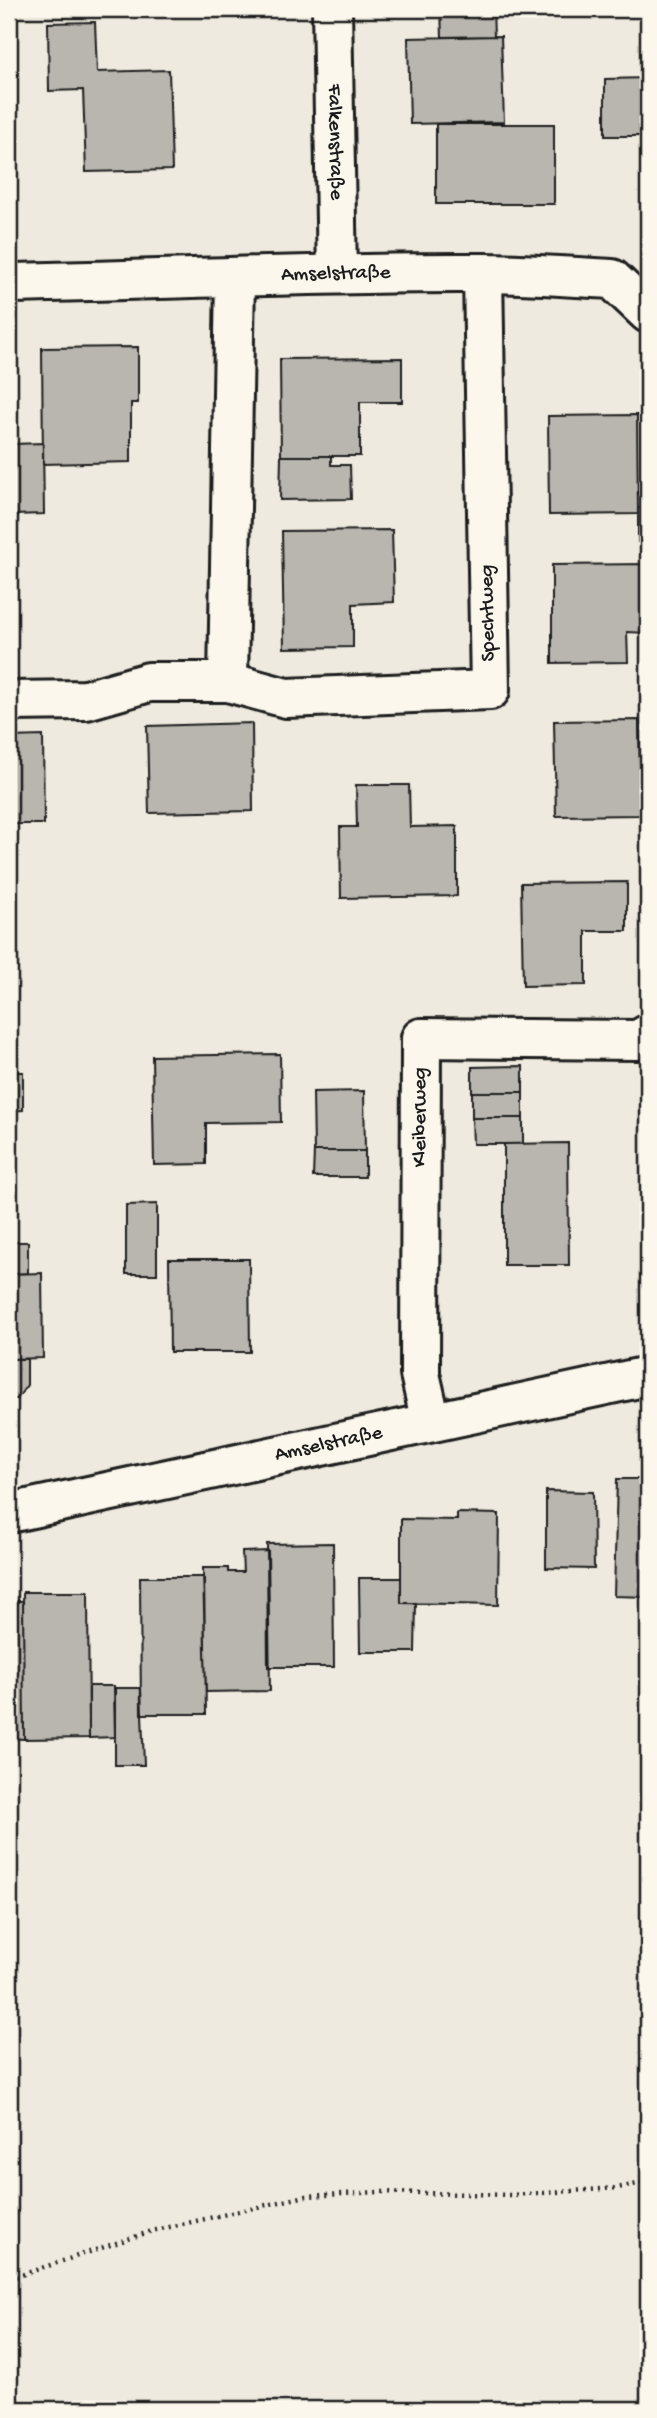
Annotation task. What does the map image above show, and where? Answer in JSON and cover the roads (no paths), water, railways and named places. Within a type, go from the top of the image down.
[{"type":"street","name":"Falkenstraße","points":[[332,9],[337,274]]},
{"type":"street","name":"Amselstraße","points":[[9,283],[484,273],[612,279],[648,313]]},
{"type":"street","name":"Spechtweg","points":[[9,701],[86,700],[149,682],[228,682],[286,698],[490,690],[484,273]]},
{"type":"street","points":[[228,682],[235,278]]},
{"type":"street","name":"Kleiberweg","points":[[431,1422],[419,1374],[421,1038],[638,1040],[648,1034]]},
{"type":"street","name":"Amselstraße","points":[[9,1513],[648,1376]]}]
